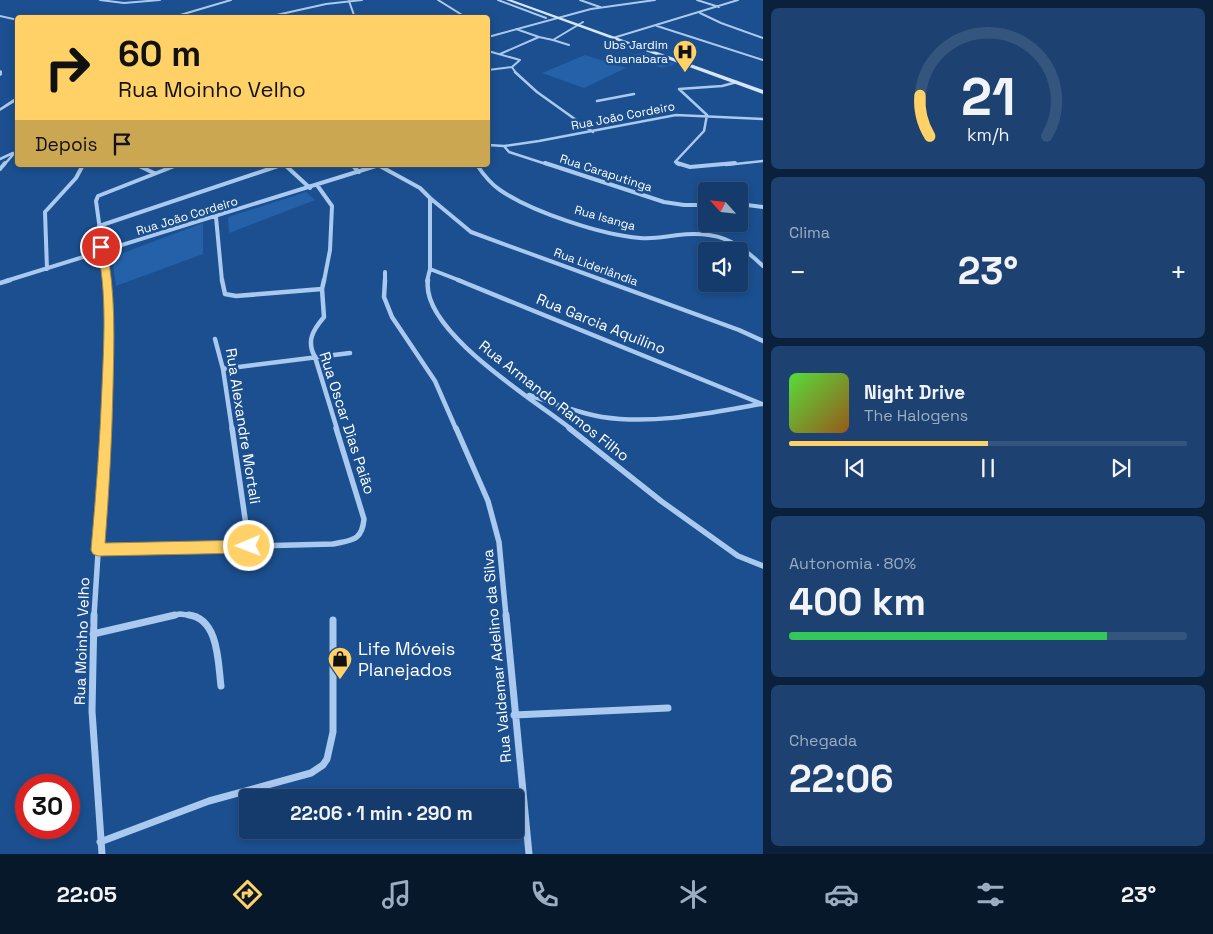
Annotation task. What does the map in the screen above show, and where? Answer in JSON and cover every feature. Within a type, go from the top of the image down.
[{"type":"main road","points":[[508,0],[763,92]]},
{"type":"main road","points":[[520,0],[763,86]]},
{"type":"street","points":[[100,0],[124,3],[160,0]]},
{"type":"street","points":[[180,15],[231,0]]},
{"type":"street","points":[[278,15],[362,0]]},
{"type":"street","points":[[438,0],[462,15]]},
{"type":"street","points":[[498,0],[546,18]]},
{"type":"street","points":[[580,0],[601,7]]},
{"type":"street","points":[[490,36],[546,18],[637,0],[655,0]]},
{"type":"street","points":[[697,0],[719,7]]},
{"type":"street","points":[[613,38],[738,0]]},
{"type":"street","points":[[349,1],[354,15]]},
{"type":"street","points":[[700,13],[721,23],[763,38]]},
{"type":"street","points":[[0,16],[15,19]]},
{"type":"street","points":[[553,40],[583,22]]},
{"type":"street","points":[[657,26],[763,60]]},
{"type":"street","points":[[516,28],[569,45]]},
{"type":"street","points":[[500,54],[539,36]]},
{"type":"street","points":[[490,52],[520,60],[512,67],[490,70]]},
{"type":"street","points":[[512,67],[517,74],[552,103],[593,132]]},
{"type":"street","points":[[737,82],[722,86],[681,88],[679,90],[708,116],[704,131],[676,159],[676,164],[685,168],[696,168],[746,161],[763,161]]},
{"type":"street","points":[[597,101],[634,94]]},
{"type":"street","points":[[2,99],[15,98]]},
{"type":"street","points":[[0,110],[15,99]]},
{"type":"street","name":"Rua João Cordeiro","points":[[490,145],[504,146],[593,132],[671,116],[763,119]]},
{"type":"street","name":"Rua Caraputinga","points":[[504,146],[509,152],[650,196],[662,202],[698,206]]},
{"type":"street","points":[[0,158],[14,152]]},
{"type":"street","points":[[0,169],[14,152]]},
{"type":"street","points":[[48,269],[45,212],[49,204],[74,181],[83,167]]},
{"type":"street","points":[[141,167],[154,173],[171,167]]},
{"type":"street","points":[[99,226],[275,167]]},
{"type":"street","points":[[287,167],[310,188]]},
{"type":"street","points":[[354,167],[359,172]]},
{"type":"street","name":"Rua João Cordeiro","points":[[0,283],[373,167]]},
{"type":"street","points":[[382,167],[420,188],[430,198]]},
{"type":"street","name":"Rua Isanga","points":[[479,167],[500,190],[541,209],[610,232],[638,238],[659,239],[700,234],[717,235],[740,248],[763,266]]},
{"type":"street","name":"Rua Moinho Velho","points":[[102,854],[92,711],[93,634],[105,466],[109,352],[108,279],[102,252],[96,201],[102,193],[154,173]]},
{"type":"street","points":[[216,217],[220,273],[225,294],[236,296],[322,289],[330,250],[332,206],[317,185]]},
{"type":"street","name":"Rua Armando Ramos Filho","points":[[430,198],[430,269],[427,283],[433,306],[442,320],[476,357],[711,538],[738,556],[763,566]]},
{"type":"street","name":"Rua Liderlândia","points":[[430,198],[471,232],[739,330],[763,341]]},
{"type":"street","points":[[748,205],[763,207]]},
{"type":"street","name":"Rua Garcia Aquilino","points":[[430,269],[503,297],[762,404]]},
{"type":"street","name":"Rua Valdemar Adelino da Silva","points":[[385,272],[384,297],[392,318],[435,381],[488,500],[499,542],[508,618],[514,715],[529,854]]},
{"type":"street","name":"Rua Oscar Dias Paião","points":[[249,546],[333,544],[356,539],[362,531],[364,519],[315,357],[310,348],[312,332],[324,317],[322,289]]},
{"type":"street","name":"Rua Alexandre Mortali","points":[[215,339],[222,369],[249,546]]},
{"type":"street","points":[[222,369],[350,353]]},
{"type":"street","points":[[524,394],[594,415],[632,419],[664,418],[762,404]]},
{"type":"street","points":[[98,550],[249,546]]},
{"type":"street","points":[[93,634],[180,614],[195,616],[207,624],[216,645],[221,686]]},
{"type":"street","points":[[100,842],[247,788],[304,776],[319,768],[327,759],[333,738],[333,620]]},
{"type":"street","points":[[514,715],[668,708]]},
{"type":"shaded area","points":[[644,52],[676,64],[662,68],[630,56]]},
{"type":"shaded area","points":[[585,55],[626,68],[584,88],[542,73]]},
{"type":"shaded area","points":[[306,192],[315,200],[229,233],[228,217]]},
{"type":"shaded area","points":[[203,223],[203,254],[116,286],[112,257]]},
{"type":"place","name":"Ubs Jardim Guanabara","points":[[685,73]]},
{"type":"place","name":"Life Móveis Planejados","points":[[340,680]]},
{"type":"route","points":[[101,247],[108,285],[109,352],[105,466],[98,550],[249,546]]}]
